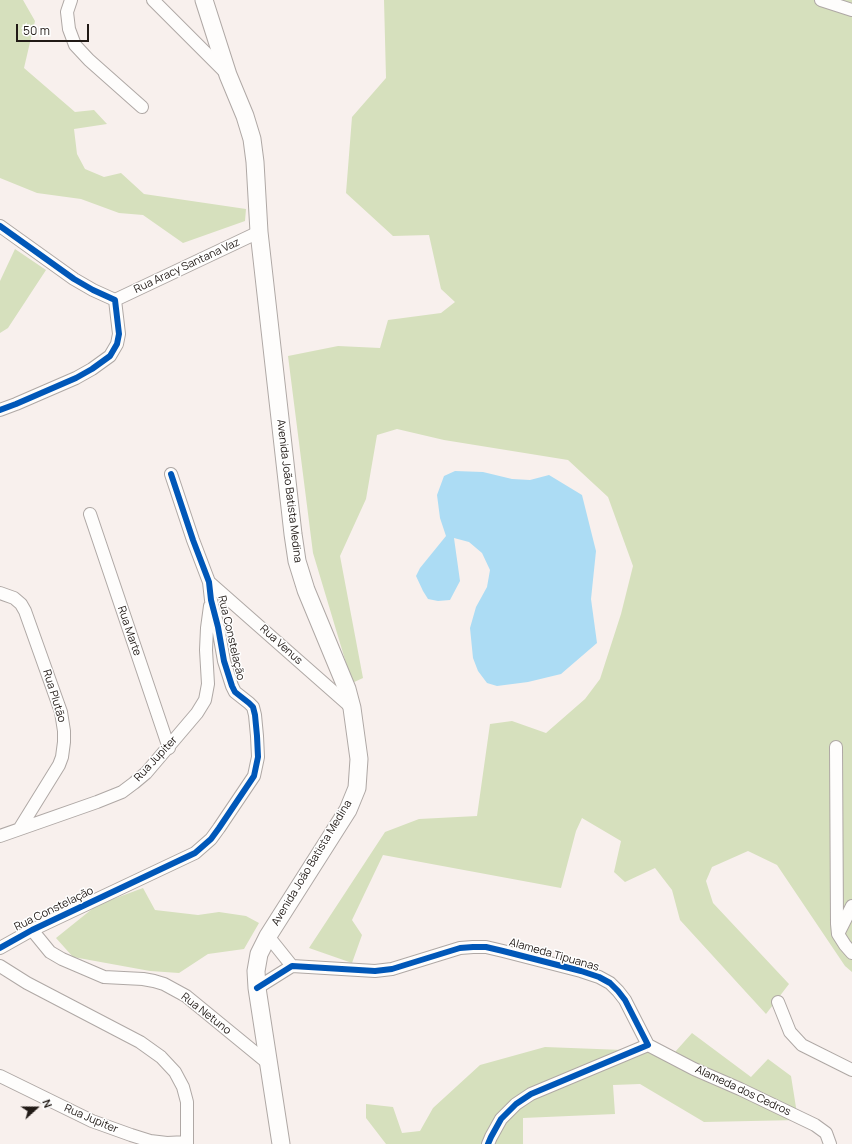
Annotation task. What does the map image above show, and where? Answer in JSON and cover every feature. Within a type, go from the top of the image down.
[{"type":"main road","name":"Avenida João Batista Medina","points":[[204,0],[228,75],[245,116],[252,139],[255,162],[259,232],[297,561],[306,590],[347,689],[352,708],[359,760],[357,788],[348,810],[268,936],[259,954],[256,971],[257,988],[281,1144]]},
{"type":"street","points":[[71,0],[67,12],[69,29],[75,45],[89,60],[142,107]]},
{"type":"street","points":[[153,0],[228,75]]},
{"type":"street","points":[[822,0],[852,10]]},
{"type":"street","points":[[0,226],[74,279],[115,300],[119,334],[117,344],[110,356],[92,369],[76,378],[0,410]]},
{"type":"street","name":"Rua Aracy Santana Vaz","points":[[115,300],[259,232]]},
{"type":"street","name":"Rua Constelação","points":[[0,948],[32,930],[195,853],[211,839],[220,828],[254,776],[258,757],[253,707],[235,692],[232,686],[224,661],[218,627],[211,600],[209,582],[171,474]]},
{"type":"street","name":"Rua Marte","points":[[90,514],[169,748]]},
{"type":"street","name":"Rua Venus","points":[[209,582],[352,708]]},
{"type":"street","name":"Rua Plutão","points":[[0,593],[14,598],[25,611],[61,712],[64,731],[62,757],[59,766],[20,828]]},
{"type":"street","name":"Rua Jupiter","points":[[0,836],[122,792],[146,773],[169,748],[197,714],[205,700],[208,684],[206,650],[207,628],[211,600]]},
{"type":"street","points":[[836,747],[836,914],[838,934],[852,953]]},
{"type":"street","points":[[838,934],[852,906]]},
{"type":"street","name":"Rua Netuno","points":[[32,930],[50,952],[62,959],[104,977],[154,981],[164,984],[186,996],[269,1064]]},
{"type":"street","points":[[257,988],[292,966],[268,936]]},
{"type":"street","name":"Alameda Tipuanas","points":[[292,966],[374,971],[392,969],[460,948],[486,947],[581,971],[599,977],[610,983],[625,1000],[648,1045]]},
{"type":"street","points":[[0,966],[27,983],[140,1042],[161,1057],[176,1072],[183,1087],[187,1102],[187,1143]]},
{"type":"street","points":[[778,1002],[790,1032],[802,1045],[852,1070]]},
{"type":"street","points":[[488,1144],[490,1136],[501,1119],[516,1104],[531,1094],[648,1045]]},
{"type":"street","name":"Alameda dos Cedros","points":[[648,1045],[815,1125],[826,1133],[830,1144]]},
{"type":"street","name":"Rua Jupiter","points":[[0,1076],[92,1121],[131,1135],[150,1141],[187,1143]]},
{"type":"green space","points":[[0,0],[23,0],[35,21],[24,68],[75,112],[94,110],[107,124],[74,129],[77,154],[85,169],[104,177],[121,173],[144,194],[246,209],[245,221],[183,243],[143,215],[119,213],[81,199],[37,193],[0,178]]},
{"type":"green space","points":[[384,0],[852,0],[852,972],[845,966],[777,865],[748,851],[712,867],[706,881],[713,903],[789,984],[766,1014],[680,920],[672,890],[655,868],[625,882],[614,872],[621,841],[582,818],[576,831],[561,888],[383,855],[352,920],[362,935],[352,963],[309,948],[385,832],[419,819],[477,816],[490,724],[512,721],[546,733],[585,699],[600,679],[621,614],[633,566],[608,497],[568,460],[444,440],[397,429],[377,435],[366,499],[340,556],[363,678],[352,683],[313,553],[288,356],[338,346],[380,348],[388,320],[441,313],[455,302],[441,289],[429,235],[393,236],[346,193],[352,117],[386,78]]},
{"type":"green space","points":[[15,249],[46,270],[8,328],[0,333],[0,281]]},
{"type":"green space","points":[[143,888],[155,910],[198,915],[219,912],[246,916],[259,923],[244,949],[208,954],[179,973],[150,971],[73,957],[56,938],[97,905]]},
{"type":"green space","points":[[692,1033],[751,1077],[768,1059],[791,1076],[798,1120],[704,1122],[640,1084],[613,1085],[615,1114],[523,1118],[523,1144],[386,1144],[366,1118],[366,1104],[393,1107],[402,1133],[420,1131],[433,1108],[480,1065],[545,1047],[675,1052]]},
{"type":"water","points":[[455,471],[483,472],[512,479],[530,480],[549,475],[582,495],[596,551],[591,599],[597,643],[561,674],[528,682],[497,686],[487,683],[478,671],[473,658],[470,628],[476,607],[487,587],[490,570],[482,553],[469,542],[454,538],[460,581],[450,600],[438,601],[428,599],[423,591],[416,576],[420,568],[446,536],[440,518],[437,495],[444,476]]},
{"type":"cycle path","points":[[0,226],[74,279],[115,300],[119,334],[117,344],[110,356],[92,369],[76,378],[0,410]]},
{"type":"cycle path","points":[[0,948],[32,930],[195,853],[211,839],[254,776],[258,757],[253,707],[235,692],[232,686],[224,661],[218,627],[211,600],[209,582],[171,474]]},
{"type":"cycle path","points":[[257,988],[292,966],[375,971],[392,969],[460,948],[473,947],[486,947],[581,971],[599,977],[610,983],[625,1000],[648,1045],[531,1094],[516,1104],[501,1119],[488,1144]]}]
